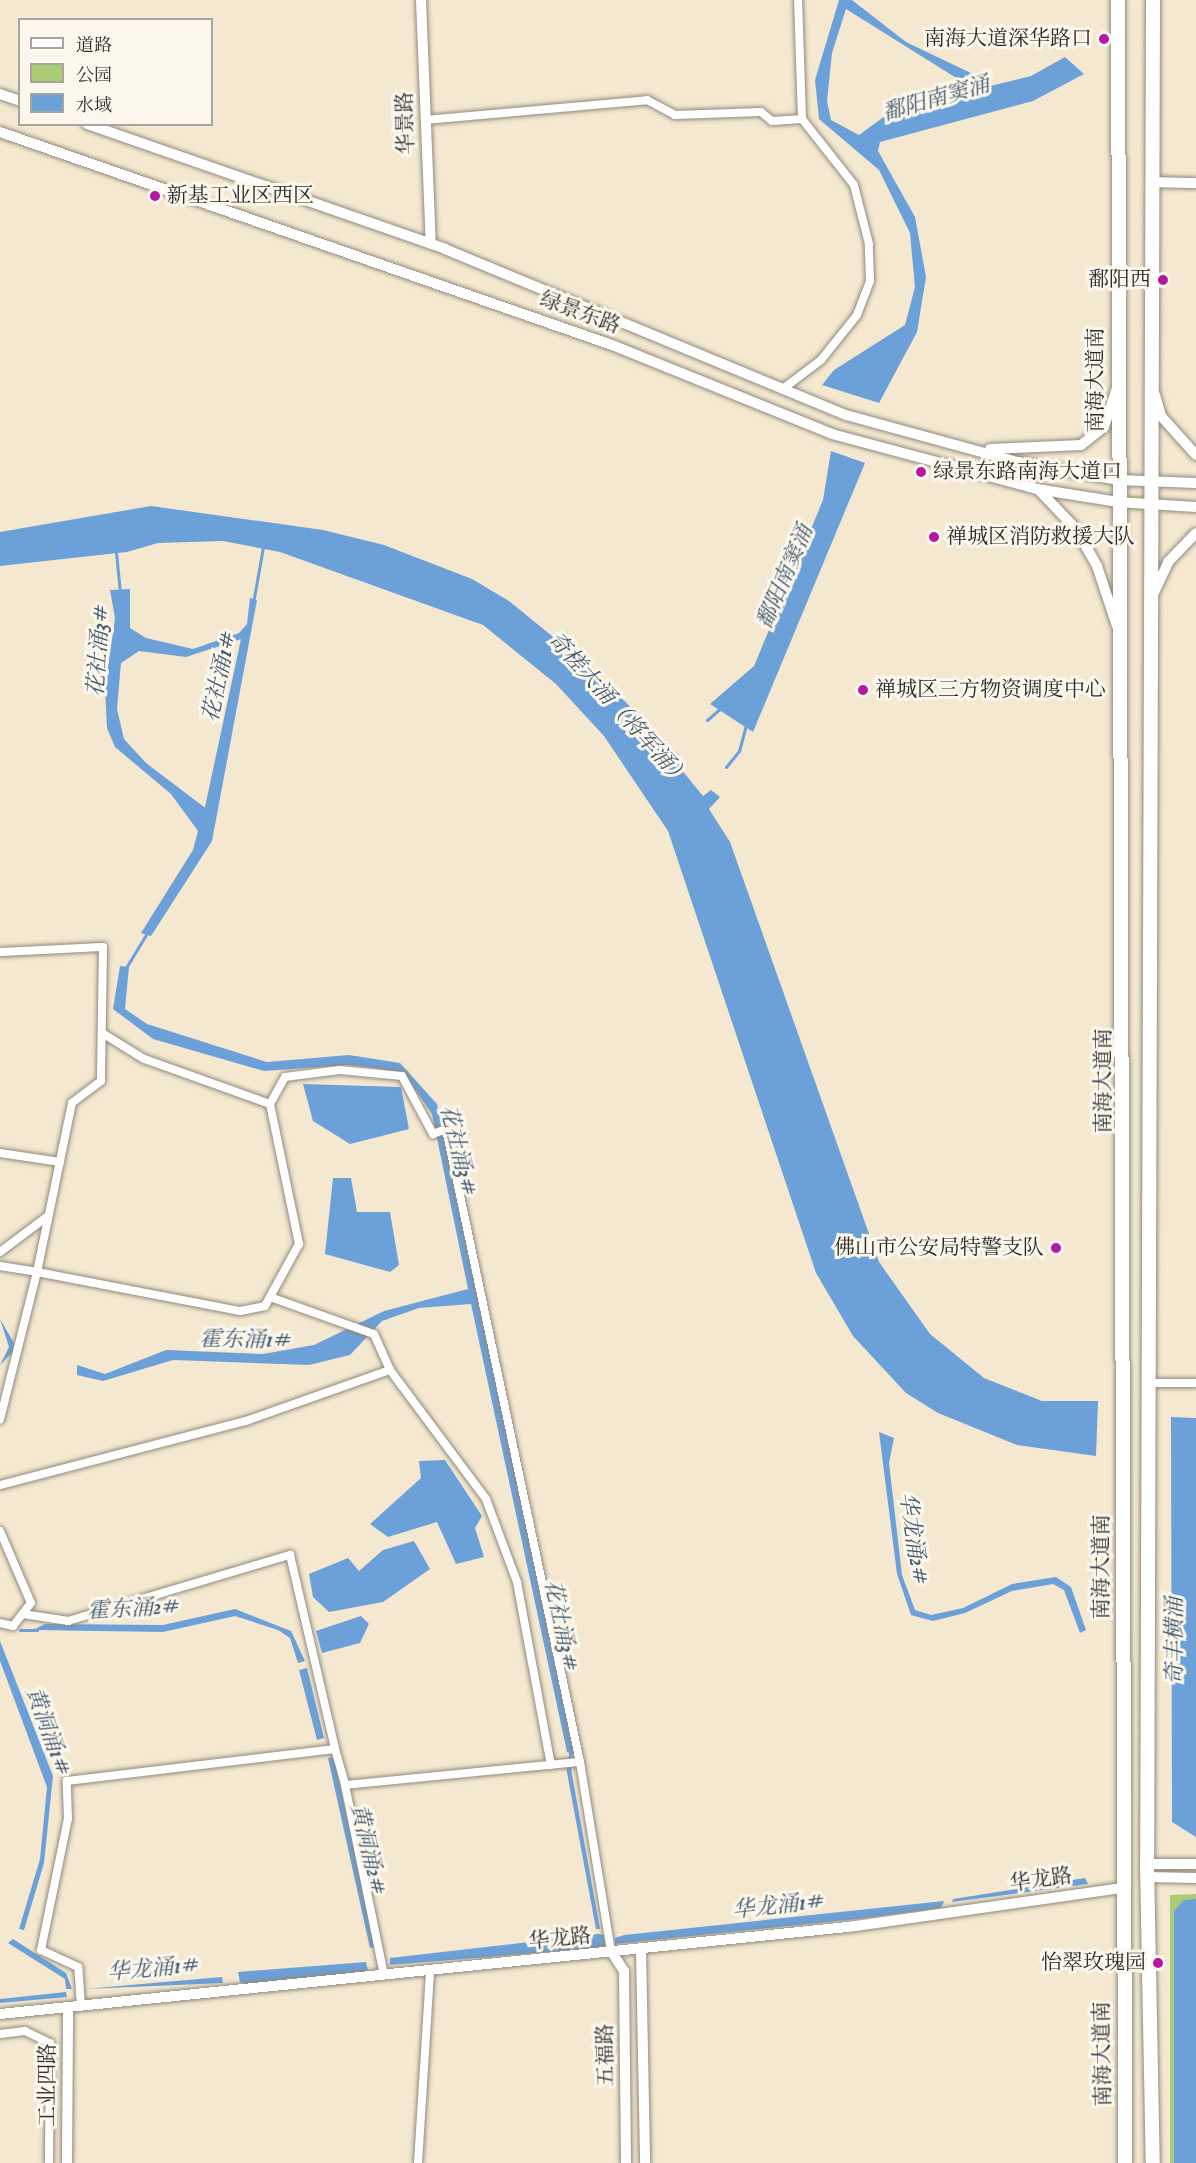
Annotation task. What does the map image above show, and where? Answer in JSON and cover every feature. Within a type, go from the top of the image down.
[{"type":"highway","name":"南海大道南","points":[[1118,0],[1118,502],[1124,1383],[1121,1888],[1125,2163]]},
{"type":"highway","points":[[1153,0],[1147,1871],[1153,2163]]},
{"type":"main road","name":"华景路","points":[[421,0],[431,244]]},
{"type":"main road","points":[[0,94],[18,100]]},
{"type":"main road","name":"绿景东路","points":[[93,126],[431,244],[846,414],[978,448],[1018,462],[1118,480],[1196,483]]},
{"type":"main road","name":"绿景东路","points":[[0,132],[612,345],[832,434],[1037,489],[1118,502],[1196,507]]},
{"type":"main road","points":[[1151,182],[1196,183]]},
{"type":"main road","points":[[1152,379],[1161,416],[1196,455]]},
{"type":"main road","points":[[978,448],[1081,445],[1104,427],[1118,385]]},
{"type":"main road","points":[[1037,489],[1076,529],[1097,566],[1119,633]]},
{"type":"main road","points":[[1152,598],[1168,562],[1196,533]]},
{"type":"main road","points":[[1147,1871],[1169,1864],[1196,1864]]},
{"type":"main road","points":[[1147,1871],[1169,1878],[1196,1878]]},
{"type":"main road","name":"华龙路","points":[[0,2014],[848,1927],[1121,1888]]},
{"type":"main road","name":"五福路","points":[[641,1949],[645,2163]]},
{"type":"main road","name":"五福路","points":[[611,1951],[624,1971],[626,2163]]},
{"type":"main road","name":"工业四路","points":[[67,2163],[68,2007]]},
{"type":"street","points":[[784,388],[828,351],[857,315],[870,281],[869,244],[854,185],[802,119],[798,0]]},
{"type":"street","points":[[425,120],[647,100],[675,115],[761,112],[772,121],[802,119]]},
{"type":"street","points":[[0,952],[103,946],[101,1081],[72,1103],[37,1272],[0,1419]]},
{"type":"street","points":[[102,1033],[144,1059],[270,1104]]},
{"type":"street","points":[[0,1266],[240,1311],[265,1306],[299,1244],[270,1104],[285,1077],[340,1070],[402,1076],[436,1133],[445,1130],[577,1762],[611,1951]]},
{"type":"street","points":[[0,1153],[60,1162]]},
{"type":"street","points":[[0,1252],[48,1216]]},
{"type":"street","points":[[270,1297],[374,1334],[390,1370],[486,1499],[517,1582],[551,1765]]},
{"type":"street","points":[[0,1485],[246,1421],[390,1370]]},
{"type":"street","points":[[1150,1383],[1196,1383]]},
{"type":"street","points":[[0,1531],[31,1603],[13,1626],[0,1623]]},
{"type":"street","points":[[22,1614],[68,1621],[290,1555],[345,1785],[384,1976]]},
{"type":"street","points":[[81,2006],[78,1967],[41,1950],[68,1819],[67,1781],[335,1749]]},
{"type":"street","points":[[345,1785],[577,1762]]},
{"type":"street","points":[[418,2163],[430,1971]]},
{"type":"street","points":[[0,2034],[25,2031],[50,2043],[49,2163]]},
{"type":"green space","points":[[1196,1894],[1196,2163],[1170,2163],[1170,1895]]},
{"type":"water","points":[[839,0],[852,0],[906,42],[975,75],[958,79],[846,9],[832,53],[827,101],[831,120],[859,135],[896,108],[923,108],[928,101],[1031,76],[1065,57],[1084,74],[1033,101],[880,142],[878,151],[915,217],[926,277],[917,332],[879,403],[822,385],[834,370],[905,325],[915,287],[910,233],[879,170],[819,119],[815,80]]},
{"type":"water","points":[[831,451],[865,463],[753,732],[710,704],[754,666],[823,500]]},
{"type":"water","name":"奇槎大涌（将军涌）","points":[[151,506],[323,530],[384,545],[472,579],[509,601],[590,667],[680,756],[680,768],[703,796],[711,790],[720,797],[709,809],[730,842],[879,1262],[930,1334],[984,1378],[1042,1401],[1098,1401],[1096,1456],[1017,1445],[938,1413],[906,1393],[853,1336],[816,1273],[668,831],[604,736],[556,684],[483,625],[280,552],[223,541],[158,543],[127,552],[0,566],[0,532]]},
{"type":"water","points":[[130,589],[130,628],[146,638],[193,649],[239,633],[247,624],[250,598],[257,600],[212,841],[151,936],[141,933],[193,850],[198,831],[171,794],[115,747],[107,728],[105,689],[115,618],[110,590]],"holes":[[[241,639],[205,807],[146,763],[124,739],[117,709],[121,663],[139,651],[186,657]]]},
{"type":"water","points":[[120,966],[129,967],[125,1009],[147,1024],[267,1062],[349,1055],[400,1063],[437,1104],[575,1755],[567,1752],[471,1304],[419,1308],[382,1321],[350,1355],[309,1365],[173,1360],[103,1381],[77,1375],[77,1365],[105,1374],[166,1350],[263,1354],[314,1345],[384,1311],[468,1289],[432,1114],[410,1082],[383,1069],[349,1065],[264,1071],[153,1039],[113,1009]]},
{"type":"water","points":[[303,1084],[401,1087],[409,1129],[350,1144],[313,1121]]},
{"type":"water","points":[[333,1178],[351,1178],[357,1212],[390,1212],[399,1265],[390,1272],[325,1254]]},
{"type":"water","points":[[0,1319],[14,1343],[13,1352],[0,1365],[9,1347]]},
{"type":"water","name":"奇丰横涌","points":[[1171,1417],[1196,1418],[1196,1837],[1172,1822]]},
{"type":"water","points":[[879,1432],[894,1438],[889,1463],[902,1575],[915,1610],[931,1615],[963,1608],[1012,1584],[1056,1577],[1071,1587],[1086,1630],[1080,1633],[1064,1590],[1053,1584],[1012,1591],[965,1613],[933,1621],[911,1615],[897,1574]]},
{"type":"water","points":[[445,1460],[482,1516],[475,1528],[484,1557],[456,1564],[437,1522],[388,1537],[370,1524],[421,1478],[419,1461]]},
{"type":"water","points":[[414,1541],[430,1569],[383,1602],[329,1612],[313,1597],[309,1574],[348,1558],[359,1571],[383,1550]]},
{"type":"water","points":[[235,1609],[291,1631],[305,1661],[298,1663],[290,1638],[278,1630],[235,1616],[163,1632],[33,1630],[45,1624],[163,1625]]},
{"type":"water","points":[[361,1616],[369,1624],[360,1643],[322,1653],[316,1631]]},
{"type":"water","points":[[0,1641],[53,1776],[44,1863],[24,1930],[19,1929],[40,1859],[47,1787],[0,1661]]},
{"type":"water","points":[[307,1668],[324,1738],[317,1740],[299,1670]]},
{"type":"water","points":[[334,1757],[375,1947],[370,1948],[328,1758]]},
{"type":"water","points":[[566,1767],[571,1769],[600,1929],[596,1929]]},
{"type":"water","points":[[1085,1878],[1088,1884],[952,1902],[953,1899]]},
{"type":"water","points":[[1196,1899],[1196,2163],[1174,2163],[1174,1911],[1184,1900]]},
{"type":"water","points":[[944,1901],[941,1908],[857,1919],[615,1944],[615,1938],[624,1935]]},
{"type":"water","points":[[604,1935],[606,1945],[597,1948],[390,1965],[390,1958]]},
{"type":"water","points":[[13,1939],[66,1973],[72,1989],[66,1989],[65,1979],[8,1943]]},
{"type":"water","points":[[366,1962],[368,1971],[246,1984],[240,1982],[238,1972]]},
{"type":"water","points":[[222,1977],[223,1983],[85,1989]]},
{"type":"water","points":[[66,1992],[67,1997],[0,2003],[0,1999]]},
{"type":"waterway","points":[[964,76],[991,87]]},
{"type":"waterway","name":"花社涌1#","points":[[253,603],[263,547]]},
{"type":"waterway","name":"花社涌3#","points":[[116,552],[120,593]]},
{"type":"waterway","name":"鄱阳南窦涌","points":[[707,720],[721,708]]},
{"type":"waterway","name":"鄱阳南窦涌","points":[[726,767],[739,751],[746,725]]},
{"type":"waterway","name":"花社涌3#","points":[[124,971],[147,933]]},
{"type":"waterway","name":"霍东涌2#","points":[[20,1630],[37,1630]]},
{"type":"waterway","name":"花社涌3#","points":[[569,1772],[570,1752]]},
{"type":"place","name":"南海大道深华路口","points":[[1104,39]]},
{"type":"place","name":"新基工业区西区","points":[[155,196]]},
{"type":"place","name":"鄱阳西","points":[[1163,280]]},
{"type":"place","name":"绿景东路南海大道口","points":[[921,472]]},
{"type":"place","name":"禅城区消防救援大队","points":[[934,537]]},
{"type":"place","name":"禅城区三方物资调度中心","points":[[863,690]]},
{"type":"place","name":"佛山市公安局特警支队","points":[[1056,1248]]},
{"type":"place","name":"怡翠玫瑰园","points":[[1158,1963]]},
{"type":"water label","name":"霍东涌1#","points":[[245,1340]]},
{"type":"water label","name":"华龙涌2#","points":[[913,1538]]},
{"type":"water label","name":"黄洞涌1#","points":[[48,1731]]},
{"type":"water label","name":"黄洞涌2#","points":[[368,1849]]},
{"type":"water label","name":"华龙涌1#","points":[[778,1906]]},
{"type":"water label","name":"华龙涌1#","points":[[153,1969]]}]
